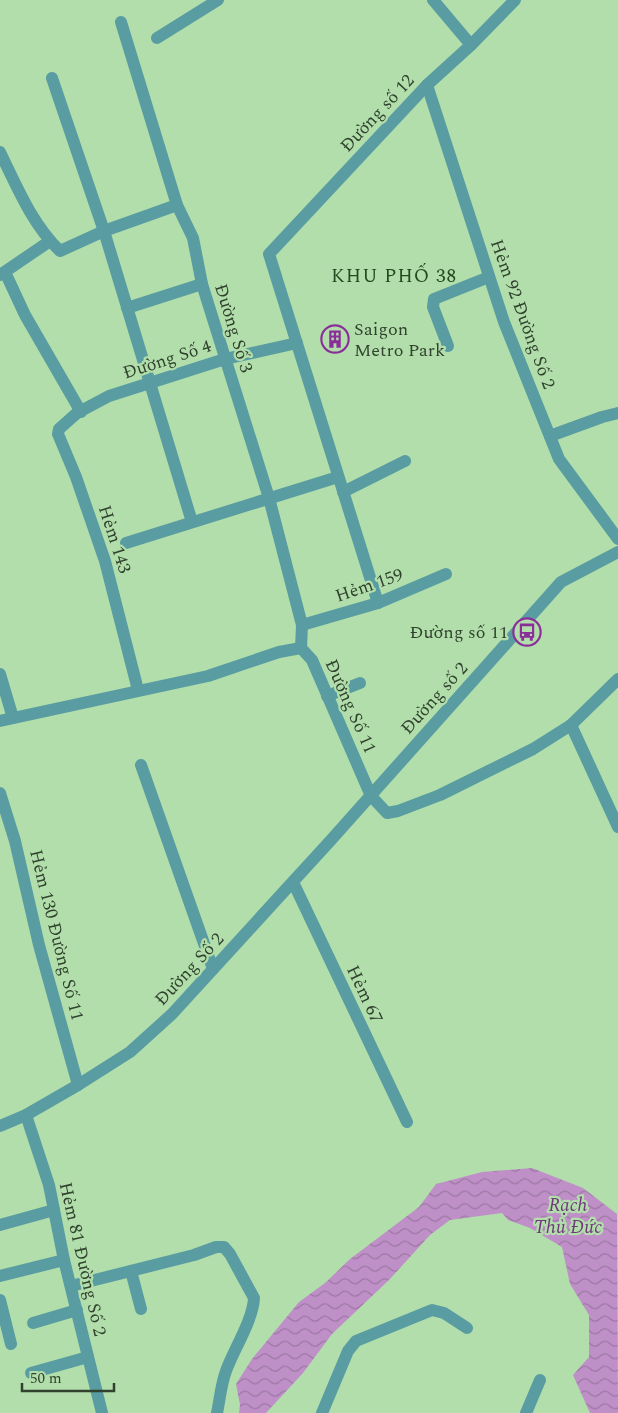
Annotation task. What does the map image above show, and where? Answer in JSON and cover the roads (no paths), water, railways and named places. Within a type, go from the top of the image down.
[{"type":"street","points":[[157,38],[218,0]]},
{"type":"street","points":[[433,0],[471,45]]},
{"type":"street","name":"Đường số 12","points":[[297,343],[269,254],[427,85],[471,45],[515,0]]},
{"type":"street","name":"Đường Số 3","points":[[121,22],[177,205],[194,238],[202,284],[269,498],[302,624],[301,648]]},
{"type":"street","points":[[52,78],[104,231],[192,522]]},
{"type":"street","name":"Hẻm 92 Đường Số 2","points":[[427,85],[504,322],[559,458],[618,539]]},
{"type":"street","points":[[0,152],[30,213],[50,241],[60,251],[104,231],[177,205]]},
{"type":"street","points":[[50,241],[3,273],[81,412]]},
{"type":"street","points":[[448,346],[433,307],[434,299],[489,277]]},
{"type":"street","points":[[128,308],[202,284]]},
{"type":"street","points":[[297,343],[378,603]]},
{"type":"street","name":"Đường Số 4","points":[[81,412],[109,396],[225,359],[297,343]]},
{"type":"street","name":"Hẻm 143","points":[[81,412],[61,427],[58,434],[76,477],[105,561],[138,690]]},
{"type":"street","points":[[550,436],[618,413]]},
{"type":"street","points":[[343,492],[405,461]]},
{"type":"street","points":[[126,543],[338,477]]},
{"type":"street","name":"Đường số 2","points":[[370,796],[562,582],[618,552]]},
{"type":"street","name":"Hẻm 159","points":[[302,624],[378,603],[446,574]]},
{"type":"street","name":"Đường Số 11","points":[[6,719],[208,676],[279,652],[301,648],[312,660],[370,796],[387,813],[398,811],[440,795],[525,753],[570,725],[618,679]]},
{"type":"street","points":[[0,674],[6,719]]},
{"type":"street","points":[[327,696],[360,683]]},
{"type":"street","points":[[570,725],[618,827]]},
{"type":"street","points":[[141,765],[213,969]]},
{"type":"street","name":"Hẻm 130 Đường Số 11","points":[[0,793],[15,841],[38,945],[78,1085]]},
{"type":"street","name":"Đường Số 2","points":[[0,1126],[26,1115],[130,1052],[172,1014],[370,796]]},
{"type":"street","name":"Hẻm 67","points":[[293,882],[407,1122]]},
{"type":"street","name":"Hẻm 81 Đường Số 2","points":[[26,1115],[48,1185],[64,1260],[102,1413]]},
{"type":"street","points":[[0,1225],[54,1210]]},
{"type":"street","points":[[71,1286],[194,1255],[216,1247],[224,1247],[230,1254],[254,1298],[254,1306],[225,1373],[217,1413]]},
{"type":"street","points":[[0,1276],[64,1260]]},
{"type":"street","points":[[131,1271],[142,1309]]},
{"type":"street","points":[[0,1300],[11,1344]]},
{"type":"street","points":[[33,1323],[77,1310]]},
{"type":"street","points":[[322,1413],[348,1351],[356,1341],[432,1310],[444,1313],[467,1328]]},
{"type":"street","points":[[32,1373],[88,1357]]},
{"type":"street","points":[[526,1413],[540,1380]]},
{"type":"water","name":"Rạch Thủ Đức","points":[[532,1168],[583,1188],[617,1214],[618,1413],[590,1413],[573,1375],[589,1357],[589,1315],[570,1284],[562,1247],[530,1228],[508,1220],[502,1213],[450,1220],[430,1235],[389,1280],[332,1334],[303,1373],[266,1413],[239,1413],[240,1405],[236,1384],[252,1359],[299,1302],[325,1283],[350,1259],[419,1207],[436,1184],[482,1172]]},
{"type":"place","name":"Saigon Metro Park","points":[[335,339]]},
{"type":"place","name":"Đường số 11","points":[[527,632]]},
{"type":"district","name":"KHU PHỐ 38","points":[[394,275]]}]
